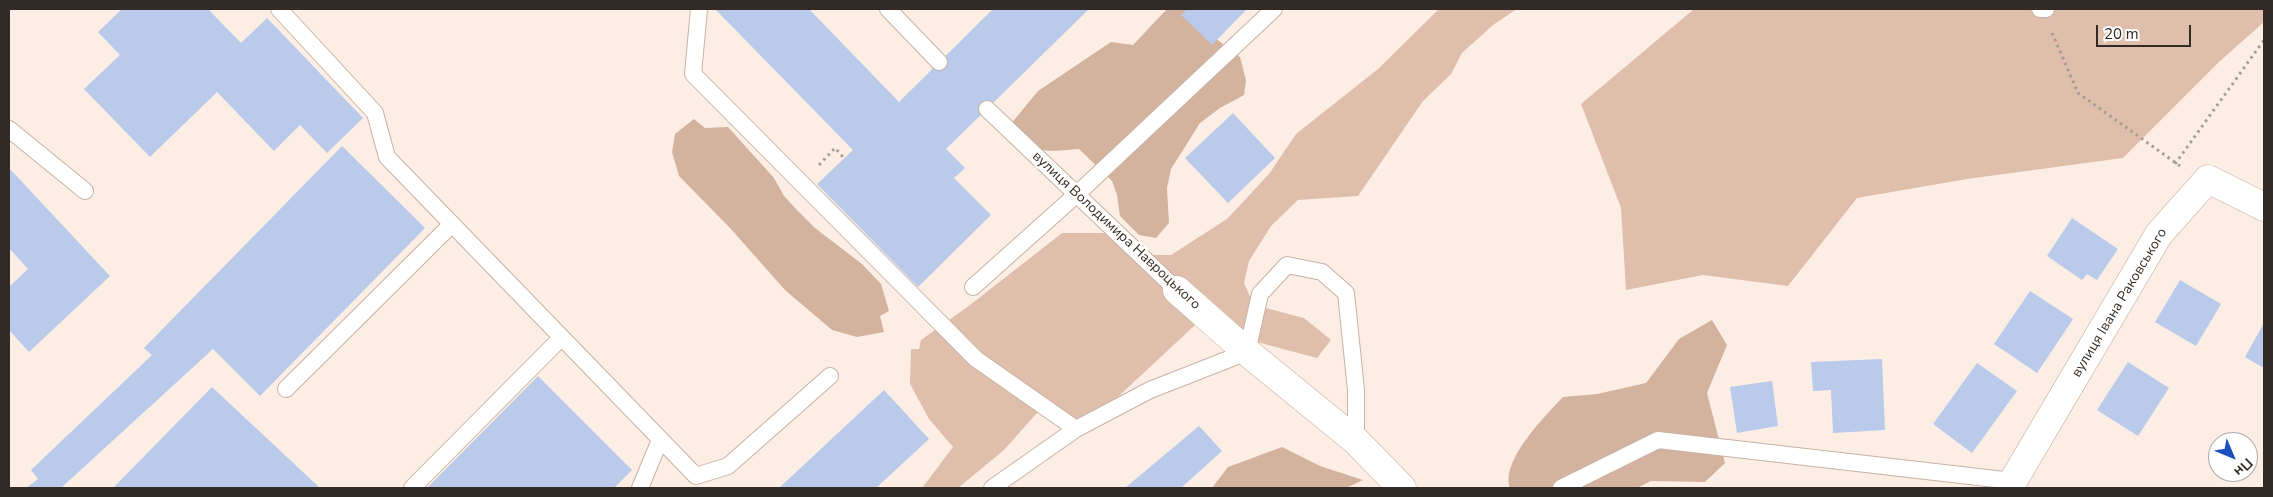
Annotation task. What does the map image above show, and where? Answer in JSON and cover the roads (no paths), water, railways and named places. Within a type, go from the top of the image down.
[{"type":"street","name":"вулиця Івана Раковського","points":[[2013,485],[2159,234],[2208,179],[2264,207]]},
{"type":"street","name":"вулиця Володимира Навроцького","points":[[1177,290],[1247,352]]},
{"type":"street","points":[[1247,352],[1356,441],[1402,488]]},
{"type":"lane","points":[[279,9],[375,113],[387,157],[696,476],[728,466],[830,376]]},
{"type":"lane","points":[[699,9],[693,74],[976,359],[1076,429]]},
{"type":"lane","points":[[888,9],[939,62]]},
{"type":"lane","points":[[973,287],[1077,194],[1274,9]]},
{"type":"lane","name":"вулиця Володимира Навроцького","points":[[986,109],[1177,290]]},
{"type":"lane","points":[[9,129],[85,191]]},
{"type":"lane","points":[[286,389],[451,225]]},
{"type":"lane","points":[[992,488],[1076,429],[1150,390],[1247,352],[1260,294],[1287,265],[1322,272],[1346,293],[1356,390],[1356,441]]},
{"type":"lane","points":[[412,488],[561,338]]},
{"type":"lane","points":[[640,488],[660,440]]},
{"type":"lane","points":[[1561,488],[1658,440],[2013,485]]}]
